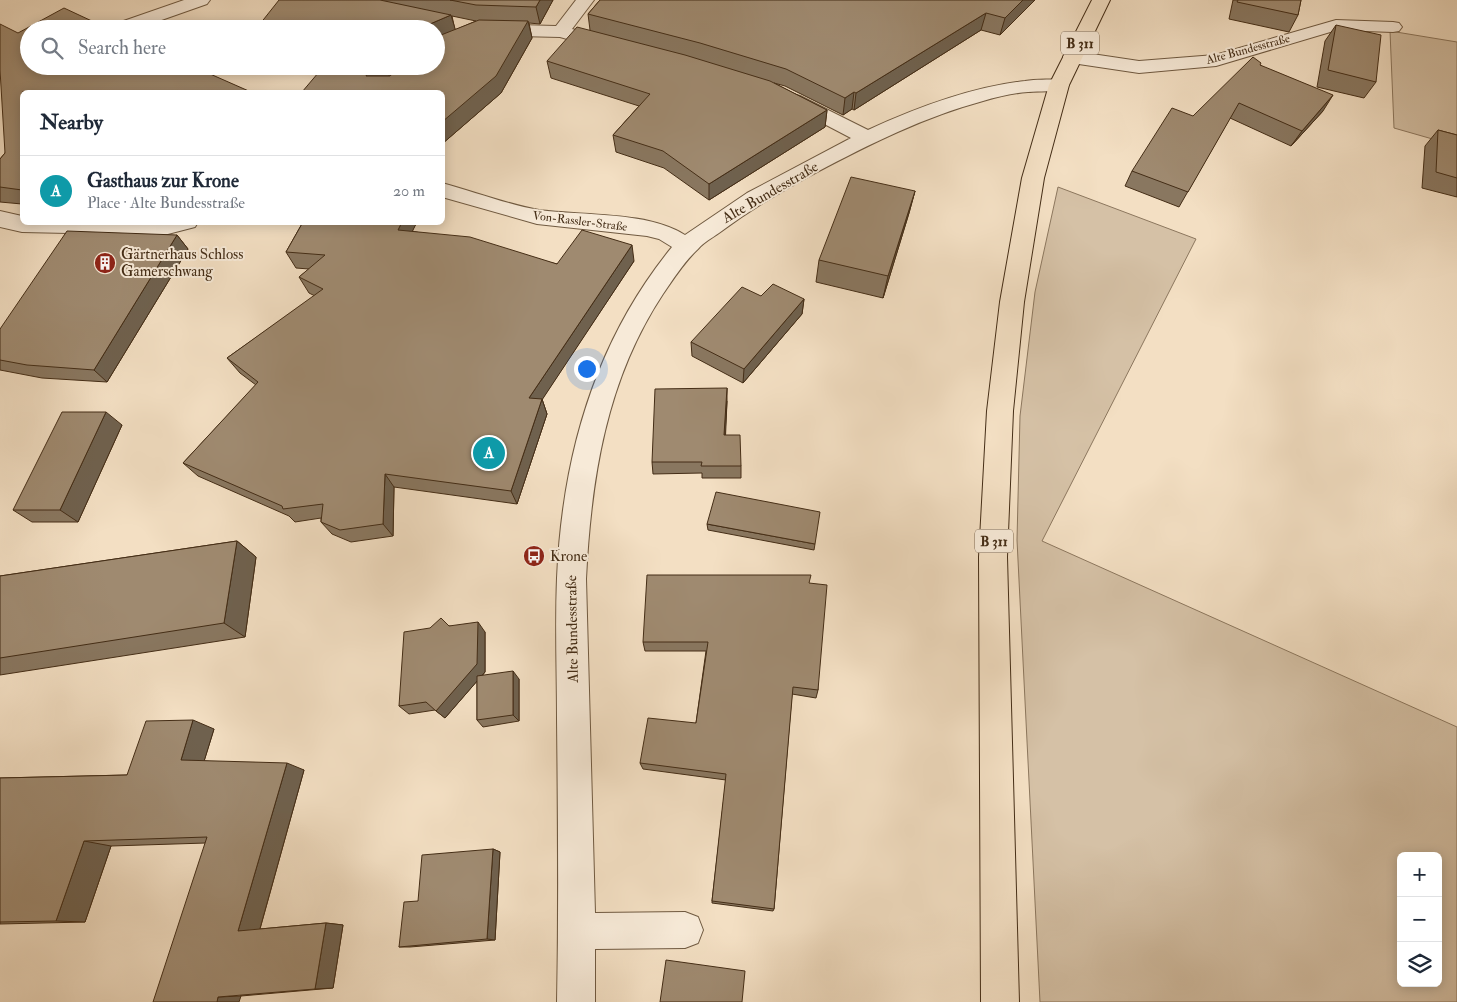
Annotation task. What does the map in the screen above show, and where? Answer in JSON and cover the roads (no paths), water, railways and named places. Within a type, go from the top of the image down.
[{"type":"main road","name":"B 311","points":[[1000,1002],[993,557],[1000,411],[1012,302],[1032,187],[1060,85],[1101,0]]},
{"type":"street","points":[[144,20],[201,0]]},
{"type":"street","points":[[561,32],[585,0]]},
{"type":"street","points":[[452,23],[480,29],[561,32],[627,49]]},
{"type":"street","name":"Alte Bundesstraße","points":[[1072,57],[1139,67],[1216,60],[1336,25],[1393,27]]},
{"type":"street","points":[[445,46],[480,29]]},
{"type":"street","name":"Alte Bundesstraße","points":[[576,1002],[577,931],[571,579],[573,539],[579,479],[597,407],[624,338],[649,295],[687,246],[736,208],[867,138],[967,99],[1022,86],[1060,85]]},
{"type":"street","points":[[777,92],[867,138]]},
{"type":"street","name":"Von-Rassler-Straße","points":[[445,191],[537,217],[646,228],[666,234],[687,246]]},
{"type":"street","points":[[0,219],[20,224]]},
{"type":"street","points":[[69,225],[164,227],[173,225]]},
{"type":"street","points":[[577,931],[684,930]]},
{"type":"place","name":"Gärtnerhaus Schloss Gamerschwang","points":[[105,263]]},
{"type":"place","name":"Gasthaus zur Krone","points":[[489,453]]},
{"type":"place","name":"Krone","points":[[534,556]]}]
